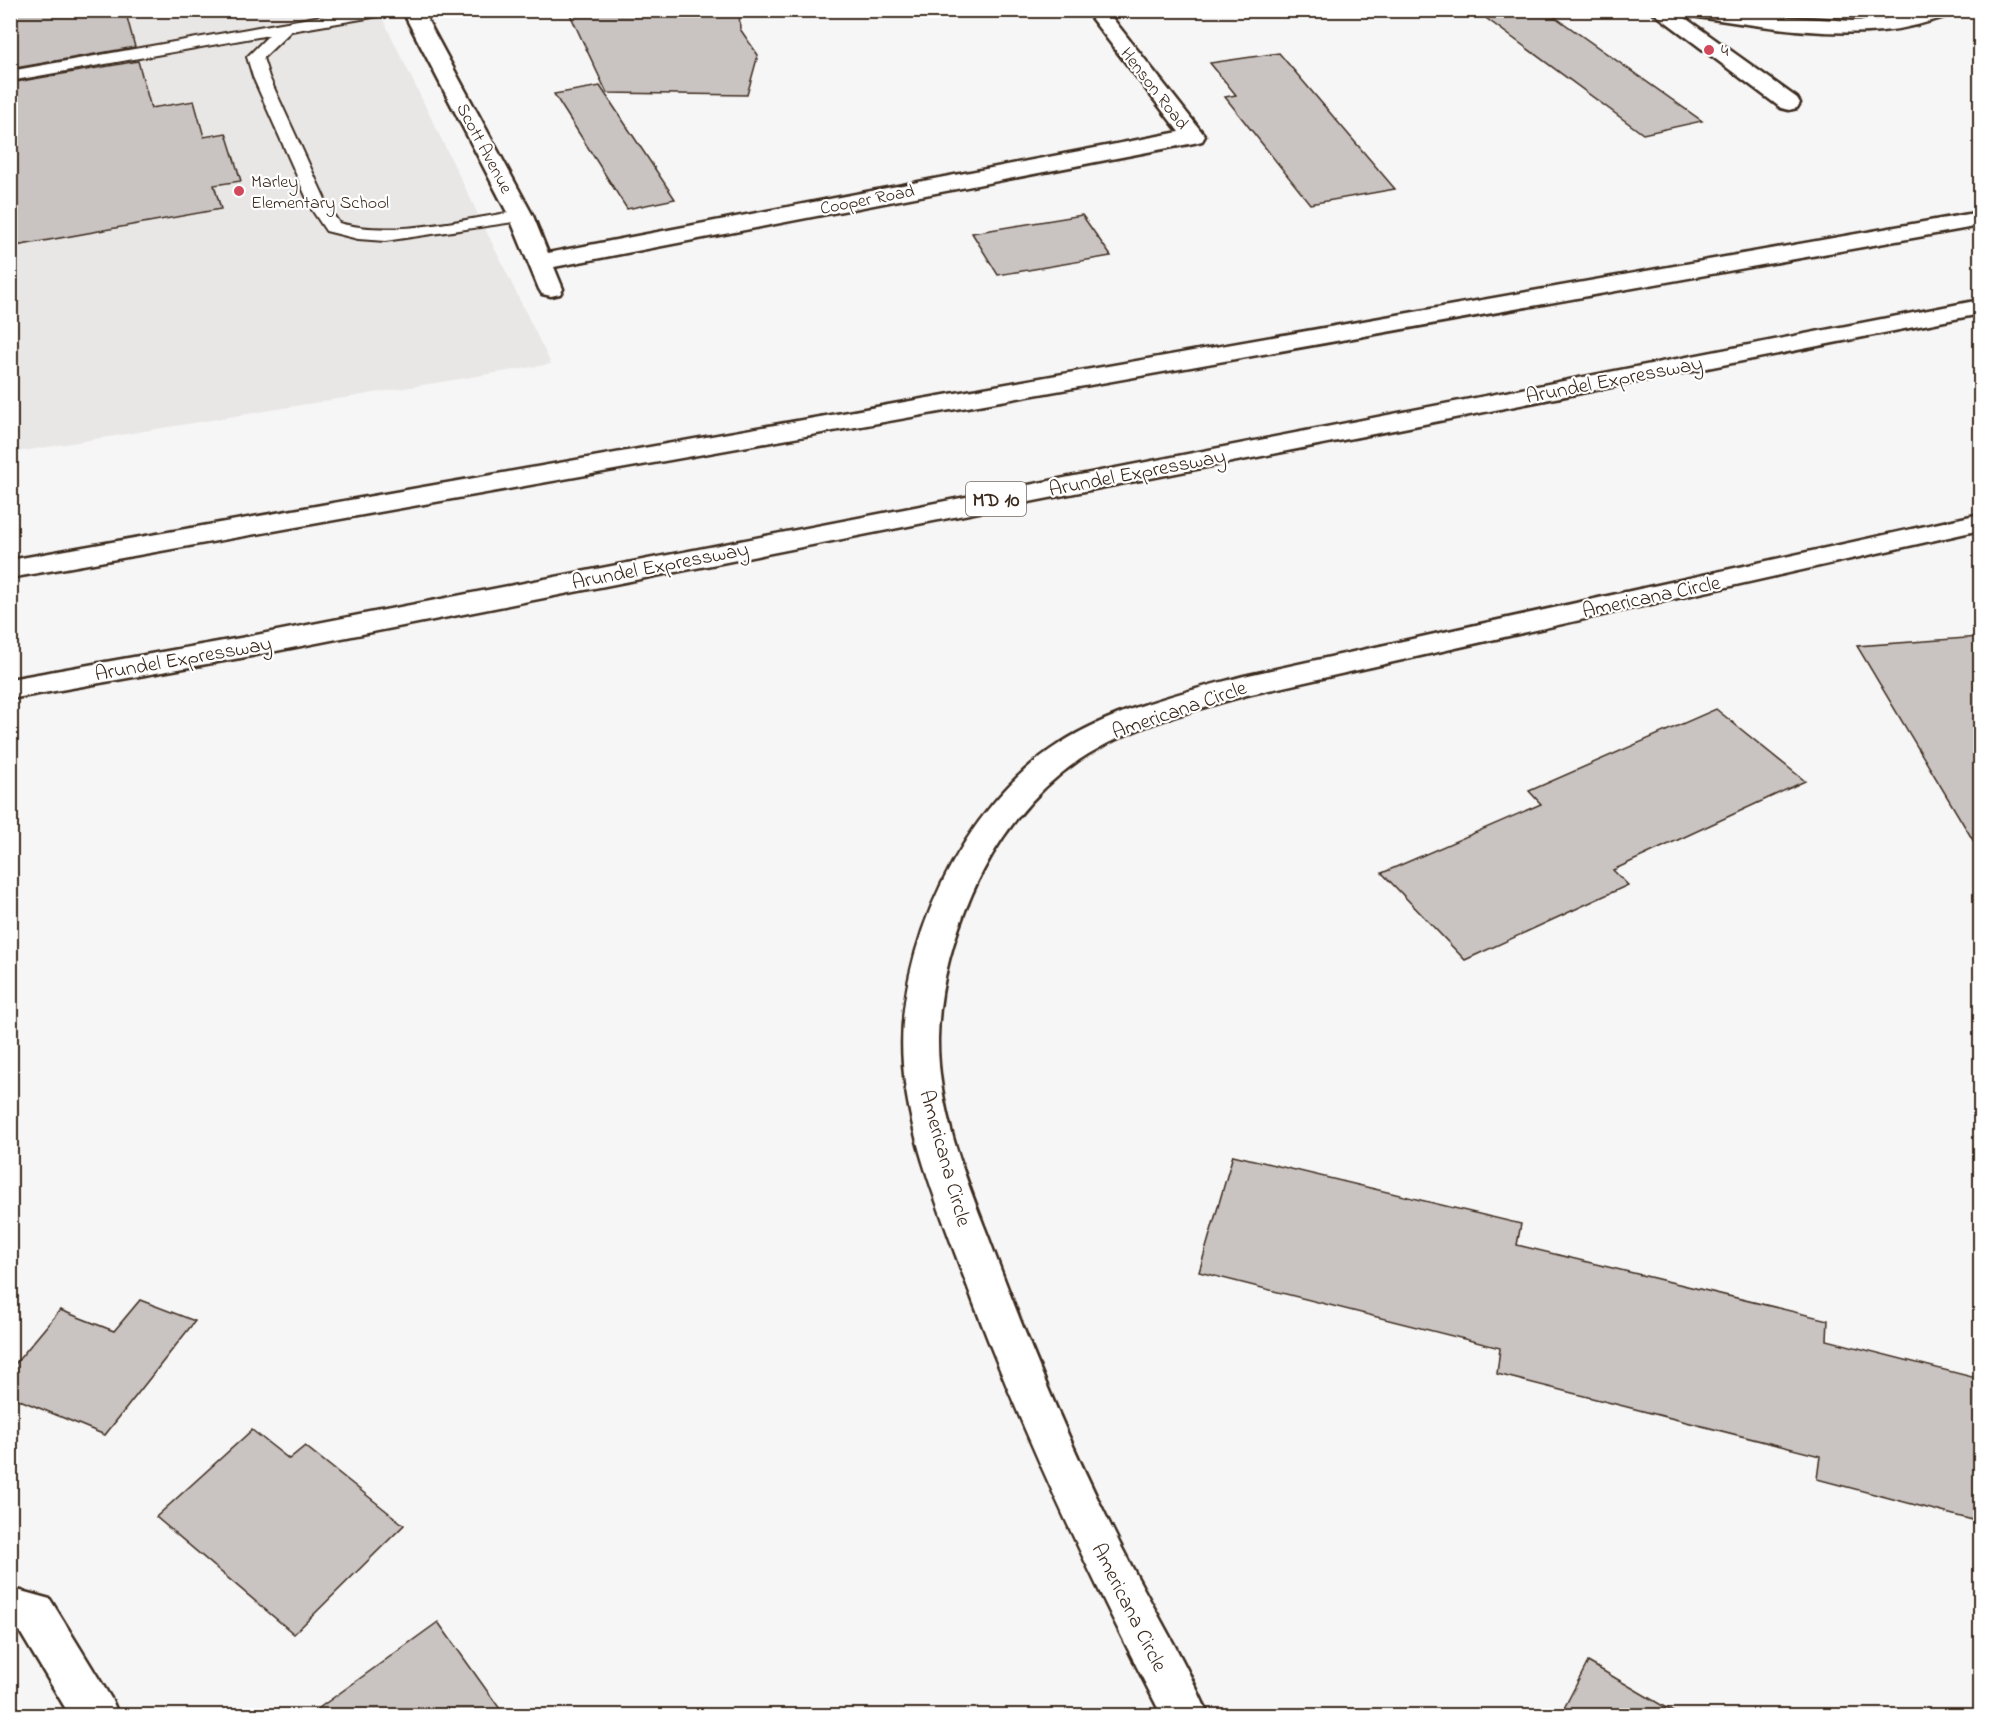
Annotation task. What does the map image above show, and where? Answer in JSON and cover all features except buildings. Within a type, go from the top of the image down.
[{"type":"main road","name":"Scott Avenue","points":[[412,10],[521,216],[551,289]]},
{"type":"main road","name":"Henson Road","points":[[1095,10],[1194,136]]},
{"type":"main road","points":[[1660,10],[1789,103]]},
{"type":"main road","points":[[1692,10],[1777,24],[1827,28],[1883,27],[1947,10]]},
{"type":"main road","name":"Cooper Road","points":[[540,262],[1194,136]]},
{"type":"main road","points":[[10,569],[1980,219]]},
{"type":"main road","name":"Arundel Expressway","points":[[10,689],[270,643],[1980,307]]},
{"type":"main road","name":"Americana Circle","points":[[1186,1716],[1112,1575],[1047,1434],[994,1306],[950,1185],[926,1096],[920,1041],[924,989],[935,942],[954,894],[976,854],[1006,810],[1035,778],[1067,753],[1119,726],[1178,705],[1244,686],[1980,522]]},
{"type":"main road","points":[[10,1609],[34,1614],[96,1716]]},
{"type":"lane","points":[[10,76],[284,30],[385,10]]},
{"type":"lane","points":[[284,30],[255,57],[261,77],[312,190],[332,227],[358,234],[386,236],[521,216]]},
{"type":"shaded area","name":"Marley Elementary School","points":[[11,11],[379,11],[551,364],[11,453]]},
{"type":"place","name":"4","points":[[1709,50]]},
{"type":"place","name":"Marley Elementary School","points":[[239,191]]}]
